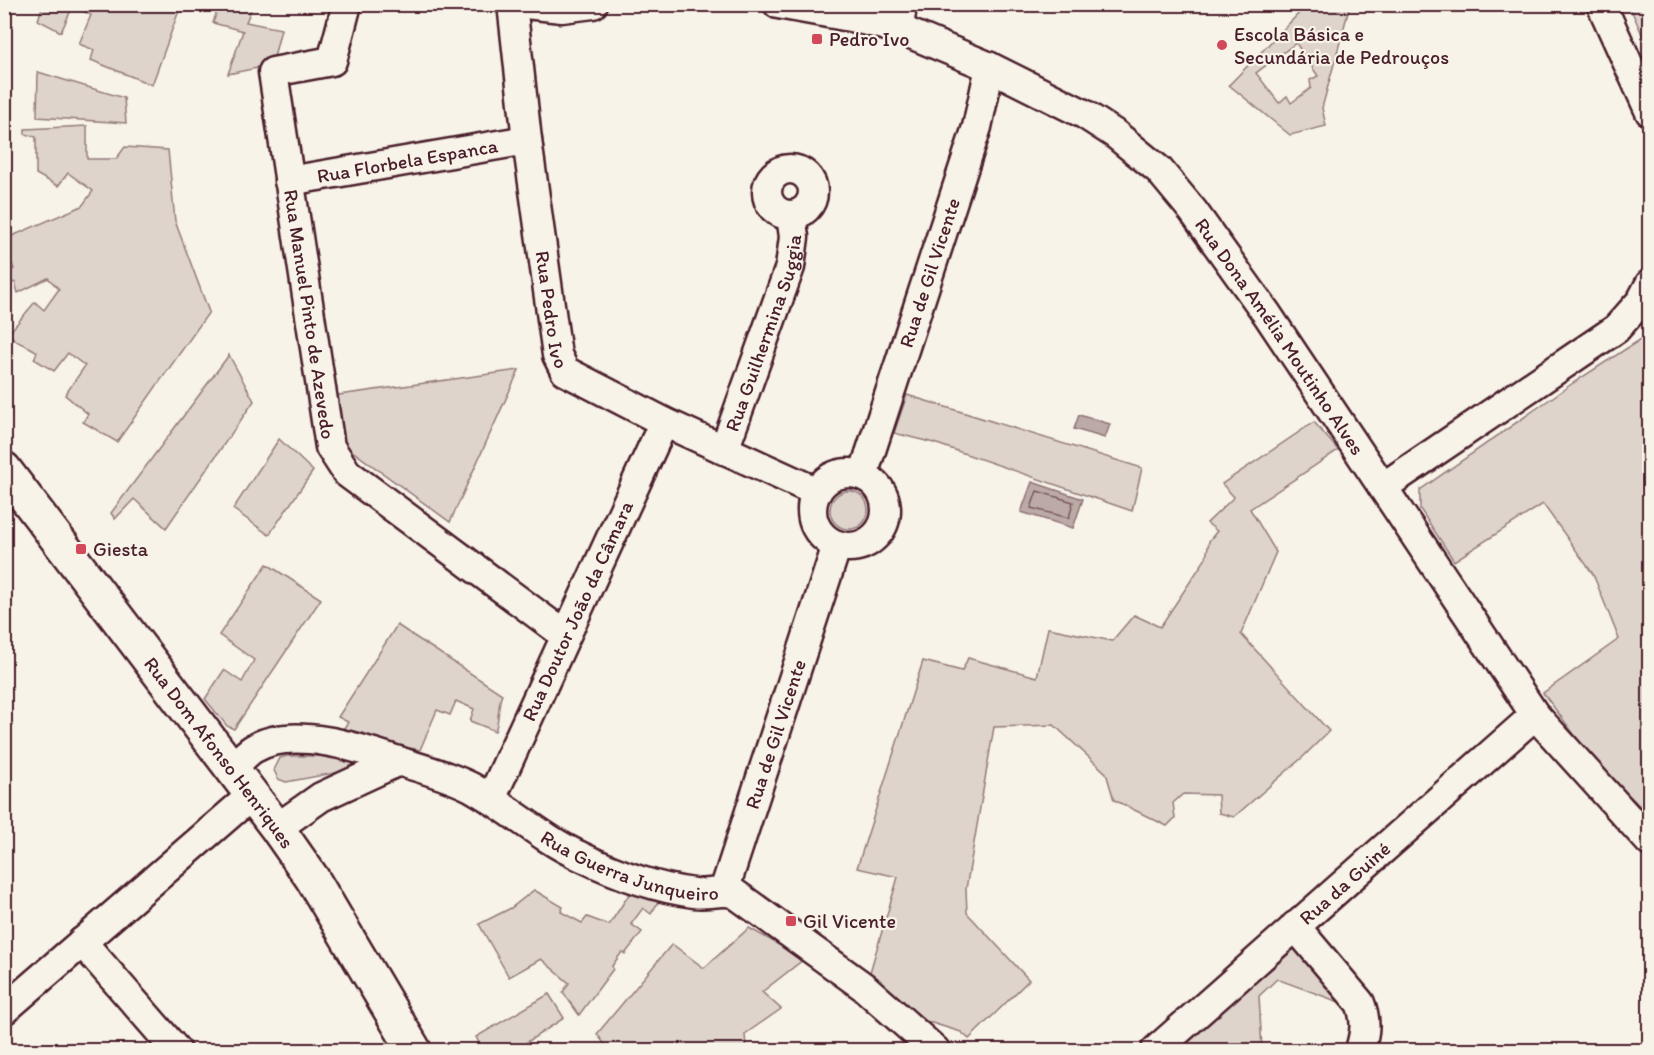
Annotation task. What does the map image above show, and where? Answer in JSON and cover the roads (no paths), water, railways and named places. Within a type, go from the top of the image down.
[{"type":"main road","name":"Rua Dom Afonso Henriques","points":[[4,469],[277,828],[312,878],[414,1050]]},
{"type":"street","name":"Rua Manuel Pinto de Azevedo","points":[[347,4],[332,61],[273,72],[327,433],[337,461],[346,474],[566,635]]},
{"type":"street","name":"Rua Pedro Ivo","points":[[512,4],[527,140],[560,363],[565,371],[582,383],[817,492]]},
{"type":"street","points":[[526,4],[562,8],[593,4]]},
{"type":"street","name":"Rua Dona Amélia Moutinho Alves","points":[[778,4],[850,17],[900,17],[990,67],[1084,114],[1115,134],[1158,170],[1193,211],[1389,483],[1535,715],[1650,842]]},
{"type":"street","points":[[1601,4],[1650,112]]},
{"type":"street","name":"Rua de Gil Vicente","points":[[863,475],[977,127],[990,67]]},
{"type":"street","name":"Rua Florbela Espanca","points":[[289,181],[527,140]]},
{"type":"street","name":"Rua Guilhermina Suggia","points":[[724,450],[790,267],[794,237],[791,215]]},
{"type":"street","points":[[1389,483],[1616,329],[1641,302],[1650,284]]},
{"type":"street","points":[[1616,329],[1650,317]]},
{"type":"street","name":"Rua Doutor João da Câmara","points":[[491,799],[664,422]]},
{"type":"street","points":[[852,473],[863,475],[880,489],[885,500],[884,523],[870,541],[859,545],[837,545],[827,540],[814,523],[813,502],[817,492],[832,477],[852,473]]},
{"type":"street","name":"Rua de Gil Vicente","points":[[724,891],[837,545]]},
{"type":"street","name":"Rua da Guiné","points":[[1156,1050],[1535,715]]},
{"type":"street","name":"Rua Guerra Junqueiro","points":[[233,768],[254,749],[281,741],[307,740],[350,745],[446,776],[491,799],[534,829],[581,857],[671,890],[704,895],[724,891],[743,899],[864,987],[934,1050]]},
{"type":"street","points":[[277,828],[321,797],[399,761]]},
{"type":"street","points":[[4,1010],[252,795]]},
{"type":"street","points":[[1295,926],[1360,1003],[1365,1015],[1365,1030],[1360,1050]]},
{"type":"street","points":[[82,942],[176,1050]]},
{"type":"water","points":[[1079,415],[1110,424],[1105,438],[1074,429]]},
{"type":"water","points":[[1032,482],[1083,499],[1073,528],[1021,512]]},
{"type":"place","name":"Pedro Ivo","points":[[817,39]]},
{"type":"place","name":"Escola Básica e Secundária de Pedrouços","points":[[1222,45]]},
{"type":"place","name":"Giesta","points":[[81,549]]},
{"type":"place","name":"Gil Vicente","points":[[791,921]]}]
